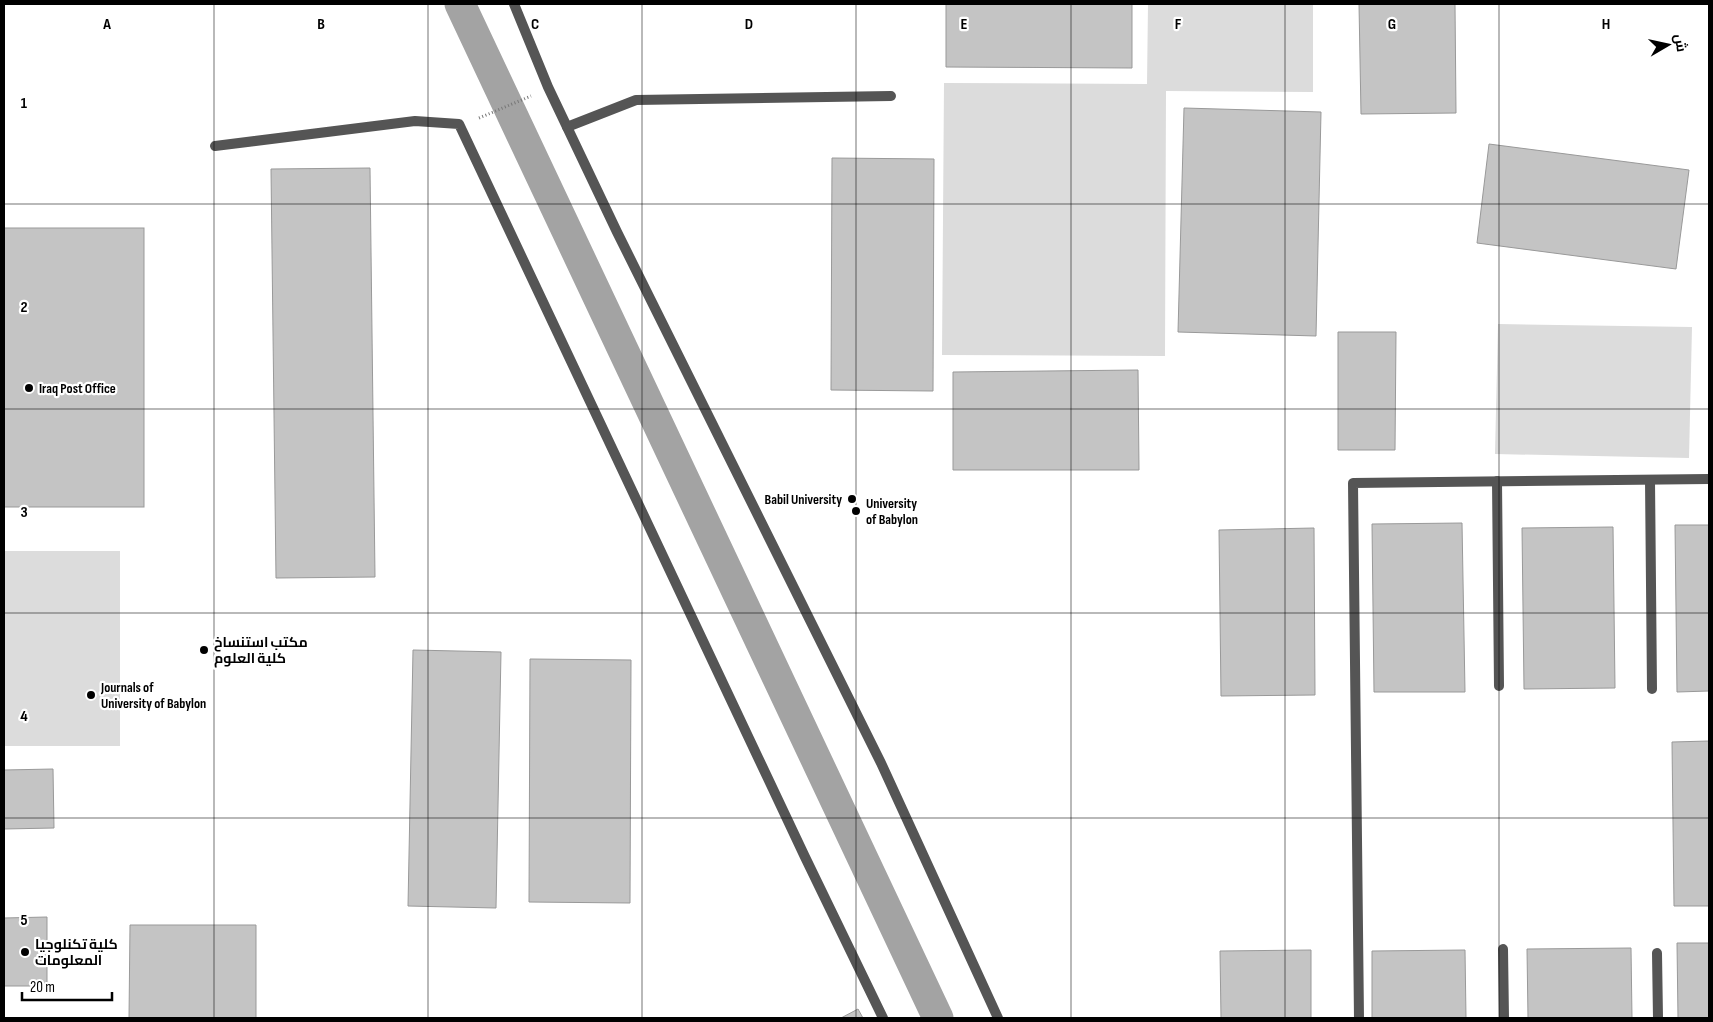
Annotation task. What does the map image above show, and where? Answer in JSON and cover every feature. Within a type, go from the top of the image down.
[{"type":"street","points":[[514,4],[548,87],[617,232],[881,763],[998,1018]]},
{"type":"street","points":[[567,127],[636,100],[890,96]]},
{"type":"street","points":[[215,146],[415,121],[459,124],[883,1018]]},
{"type":"street","points":[[1359,1018],[1353,483],[1709,479]]},
{"type":"street","points":[[1650,480],[1652,689]]},
{"type":"street","points":[[1497,482],[1499,686]]},
{"type":"street","points":[[1503,948],[1504,1018]]},
{"type":"street","points":[[1657,954],[1658,1018]]},
{"type":"path","points":[[479,119],[528,97]]},
{"type":"shaded area","points":[[1148,4],[1313,4],[1313,92],[1166,91],[1165,356],[942,355],[944,83],[1147,84]]},
{"type":"shaded area","points":[[1498,324],[1692,327],[1689,458],[1495,454]]},
{"type":"shaded area","points":[[4,551],[120,551],[120,746],[4,746]]},
{"type":"building","points":[[946,4],[1132,4],[1132,68],[946,67]]},
{"type":"building","points":[[1359,4],[1455,4],[1456,113],[1361,114]]},
{"type":"building","points":[[1184,108],[1321,112],[1316,336],[1178,332]]},
{"type":"building","points":[[1489,144],[1689,170],[1676,269],[1477,243]]},
{"type":"building","points":[[832,158],[934,159],[933,391],[831,390]]},
{"type":"building","points":[[370,168],[375,577],[276,578],[271,169]]},
{"type":"building","points":[[4,228],[144,228],[144,507],[4,507]]},
{"type":"building","points":[[1338,332],[1396,332],[1395,450],[1338,450]]},
{"type":"building","points":[[1138,370],[1139,470],[953,470],[953,372]]},
{"type":"building","points":[[1462,523],[1465,692],[1374,692],[1372,524]]},
{"type":"building","points":[[1675,525],[1709,525],[1709,691],[1677,692]]},
{"type":"building","points":[[1613,527],[1615,688],[1524,689],[1522,528]]},
{"type":"building","points":[[1314,528],[1315,695],[1221,696],[1219,530]]},
{"type":"building","points":[[413,650],[501,652],[496,908],[408,906]]},
{"type":"building","points":[[530,659],[631,660],[630,903],[529,902]]},
{"type":"building","points":[[1709,741],[1709,906],[1674,906],[1672,742]]},
{"type":"building","points":[[53,769],[54,828],[4,829],[4,770]]},
{"type":"building","name":"كلية تكنلوجيا المعلومات","points":[[47,917],[47,986],[4,986],[4,918]]},
{"type":"building","points":[[130,925],[256,925],[256,1018],[129,1018]]},
{"type":"building","points":[[1677,943],[1709,943],[1709,1018],[1678,1018]]},
{"type":"building","points":[[1631,948],[1632,1018],[1528,1018],[1527,949]]},
{"type":"building","points":[[1311,950],[1311,1018],[1221,1018],[1220,951]]},
{"type":"building","points":[[1465,950],[1466,1018],[1372,1018],[1372,951]]},
{"type":"building","points":[[858,1009],[863,1018],[841,1018]]},
{"type":"waterway","points":[[460,4],[938,1018]]},
{"type":"place","name":"Iraq Post Office","points":[[29,388]]},
{"type":"place","name":"Babil University","points":[[852,499]]},
{"type":"place","name":"University of Babylon","points":[[856,511]]},
{"type":"place","name":"مكتب استنساخ كلية العلوم","points":[[204,650]]},
{"type":"place","name":"Journals of University of Babylon","points":[[91,695]]},
{"type":"place","name":"كلية تكنلوجيا المعلومات","points":[[25,952]]}]
